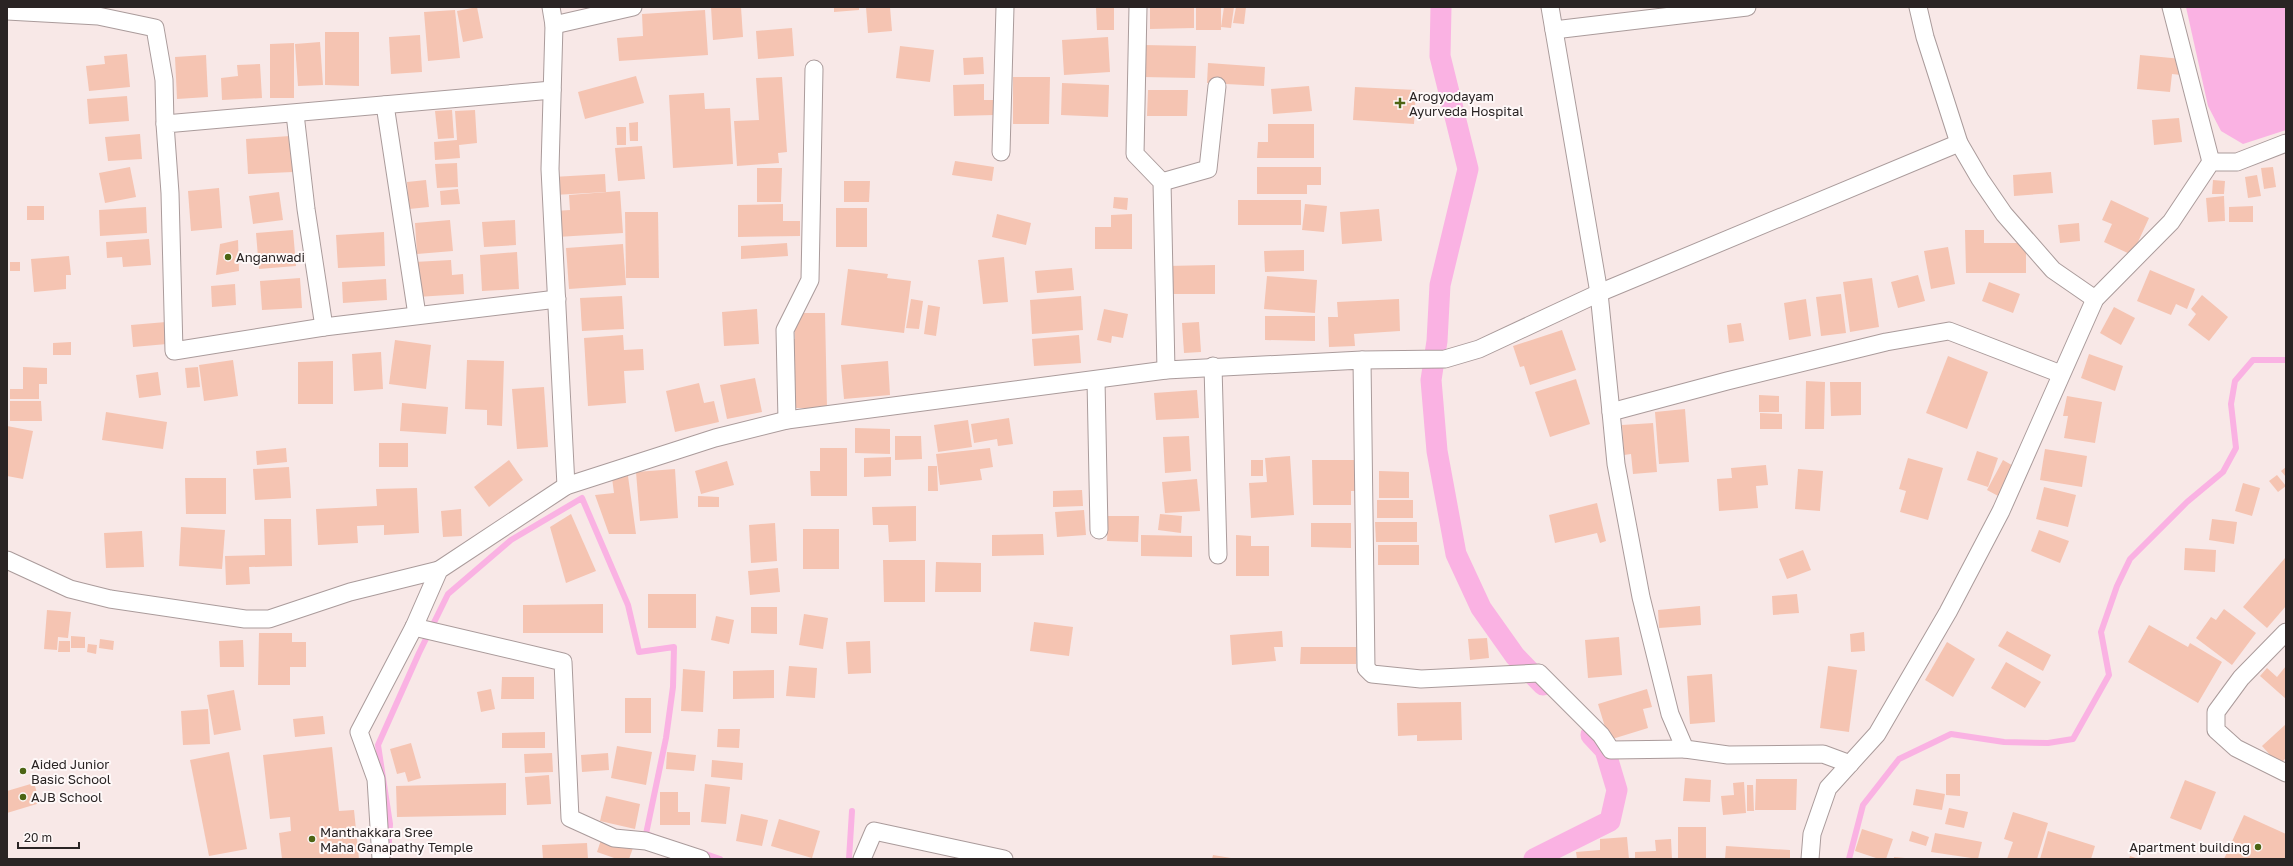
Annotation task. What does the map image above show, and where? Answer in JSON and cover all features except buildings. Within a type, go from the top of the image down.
[{"type":"street","points":[[550,7],[554,24],[550,169],[566,486]]},
{"type":"street","points":[[554,24],[633,7]]},
{"type":"street","points":[[1001,152],[1005,7]]},
{"type":"street","points":[[1138,7],[1135,154],[1162,182],[1166,370]]},
{"type":"street","points":[[1550,7],[1599,293],[1616,464],[1641,597],[1670,714],[1685,749]]},
{"type":"street","points":[[1554,30],[1747,7]]},
{"type":"street","points":[[1918,7],[1925,37],[1959,143],[1980,179],[2004,214],[2053,270],[2095,299]]},
{"type":"street","points":[[1810,859],[1812,834],[1828,788],[1877,734],[1948,612],[2001,511],[2095,299],[2170,222],[2211,162],[2171,7]]},
{"type":"street","points":[[7,11],[98,16],[154,28],[164,80],[165,124],[170,193],[174,351],[324,327],[417,315],[557,300]]},
{"type":"street","points":[[787,420],[785,330],[810,280],[814,69]]},
{"type":"street","points":[[1162,182],[1208,169],[1217,86]]},
{"type":"street","points":[[165,124],[295,114],[552,90]]},
{"type":"street","points":[[385,106],[417,315]]},
{"type":"street","points":[[295,114],[306,209],[324,327]]},
{"type":"street","points":[[7,560],[70,589],[110,599],[245,619],[269,620],[350,592],[439,570],[566,486],[715,438],[787,420],[1166,370],[1214,366],[1362,360],[1445,359],[1479,349],[1599,293],[1959,143]]},
{"type":"street","points":[[2211,162],[2237,162],[2286,143]]},
{"type":"street","points":[[1611,412],[1727,381],[1886,342],[1949,331],[2061,374]]},
{"type":"street","points":[[1362,360],[1366,668],[1372,674],[1421,679],[1518,676],[1539,673],[1601,735],[1611,750],[1685,749],[1728,755],[1823,754],[1850,764]]},
{"type":"street","points":[[1214,366],[1218,555]]},
{"type":"street","points":[[1096,380],[1099,530]]},
{"type":"street","points":[[381,859],[376,779],[359,732],[414,628],[439,570]]},
{"type":"street","points":[[414,628],[563,662],[570,818],[614,838],[646,840],[701,859]]},
{"type":"street","points":[[2286,632],[2241,678],[2216,712],[2216,730],[2236,748],[2286,773]]},
{"type":"street","points":[[862,859],[874,831],[1004,859]]},
{"type":"shaded area","points":[[2186,7],[2286,7],[2286,130],[2243,144],[2221,131],[2208,106]]},
{"type":"waterway","points":[[1441,7],[1440,56],[1468,169],[1440,285],[1437,341],[1431,380],[1437,451],[1456,554],[1481,608],[1515,656],[1543,685]]},
{"type":"waterway","points":[[1849,859],[1863,805],[1899,759],[1951,734],[2004,742],[2048,743],[2073,739],[2109,675],[2101,632],[2117,586],[2130,559],[2187,502],[2223,472],[2236,448],[2231,404],[2235,381],[2253,360],[2286,360]]},
{"type":"waterway","points":[[388,855],[390,824],[378,745],[419,653],[448,594],[511,540],[582,498],[628,605],[639,652],[674,647],[673,687],[666,738],[646,834],[652,836]]},
{"type":"waterway","points":[[1534,859],[1610,821],[1617,790],[1605,750],[1591,735]]},
{"type":"waterway","points":[[849,859],[852,811]]},
{"type":"waterway","points":[[700,852],[720,859]]},
{"type":"place","name":"Arogyodayam Ayurveda Hospital","points":[[1400,103]]},
{"type":"place","name":"Anganwadi","points":[[228,257]]},
{"type":"place","name":"Aided Junior Basic School","points":[[23,771]]},
{"type":"place","name":"AJB School","points":[[23,797]]},
{"type":"place","name":"Manthakkara Sree Maha Ganapathy Temple","points":[[312,839]]},
{"type":"place","name":"Apartment building","points":[[2258,847]]}]
